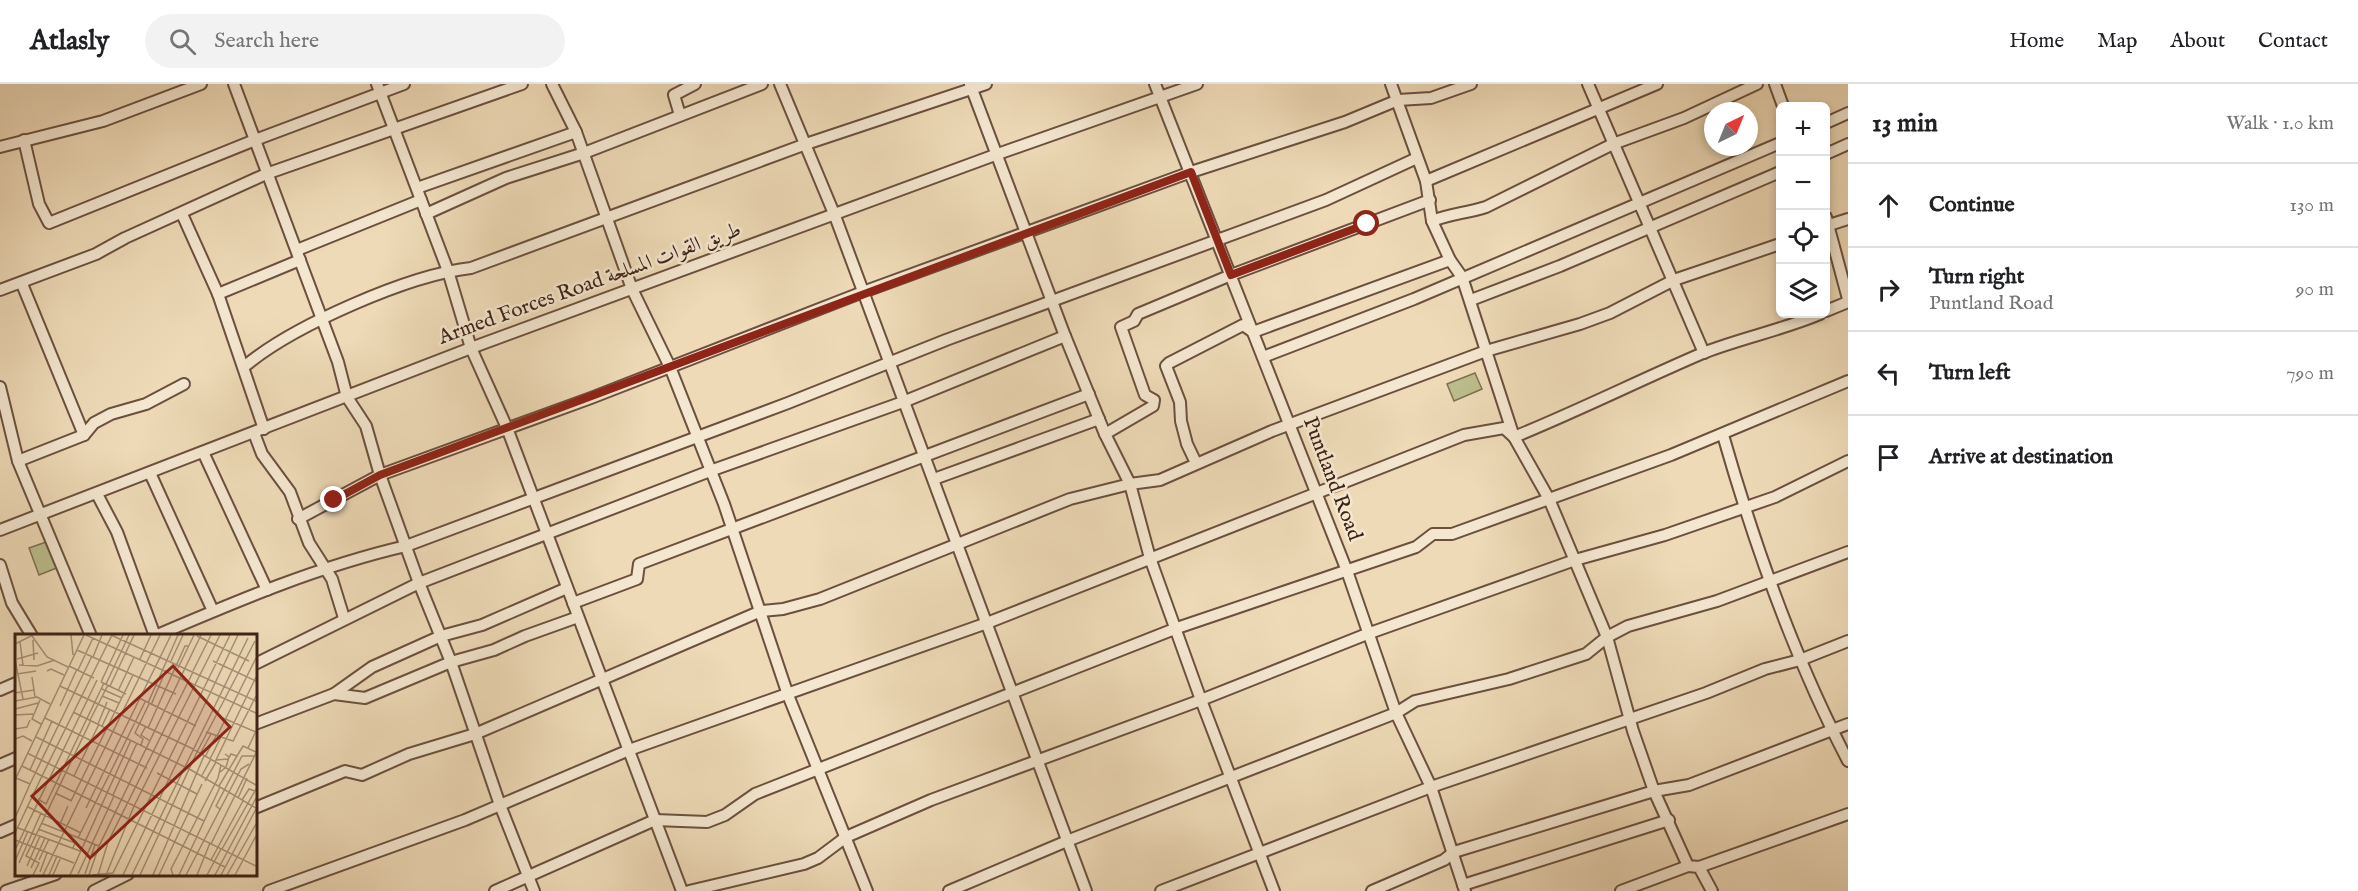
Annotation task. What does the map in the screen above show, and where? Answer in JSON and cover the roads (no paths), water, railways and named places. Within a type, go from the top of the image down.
[{"type":"street","points":[[0,147],[103,121],[201,84]]},
{"type":"street","points":[[234,84],[338,362],[347,397],[366,426],[380,475],[418,583],[451,662],[500,805],[534,891]]},
{"type":"street","points":[[24,140],[33,187],[49,223],[379,88],[404,84]]},
{"type":"street","points":[[0,290],[22,284],[96,254],[125,238],[267,174],[522,84]]},
{"type":"street","points":[[552,84],[576,132],[609,219],[632,289],[670,367],[698,436],[734,530],[788,695],[867,891]]},
{"type":"street","points":[[680,115],[674,95],[694,84]]},
{"type":"street","points":[[426,214],[506,178],[584,153],[762,84]]},
{"type":"street","points":[[780,84],[835,216],[1086,891]]},
{"type":"street","points":[[245,366],[281,340],[387,291],[448,270],[471,268],[609,219],[806,144],[971,87],[986,84]]},
{"type":"street","name":"Puntland Road","points":[[1155,84],[1347,571],[1396,712],[1431,787],[1464,888]]},
{"type":"street","name":"Armed Forces Road طريق القوات المسلحة","points":[[0,530],[471,348],[835,216],[995,155],[1197,84]]},
{"type":"street","points":[[1391,84],[1426,181],[1432,221],[1450,260],[1462,277],[1471,300],[1514,437],[1549,499],[1607,638],[1654,791],[1694,867],[1712,891]]},
{"type":"street","points":[[298,519],[380,475],[863,292],[1191,172],[1345,122],[1398,100],[1431,98],[1471,84]]},
{"type":"street","points":[[1588,84],[1704,353]]},
{"type":"street","points":[[1426,181],[1571,121],[1597,107],[1657,84]]},
{"type":"street","points":[[1432,221],[1450,214],[1471,212],[1486,207],[1614,144],[1684,118],[1757,84]]},
{"type":"street","points":[[1775,84],[1782,102]]},
{"type":"street","points":[[971,87],[995,155],[1054,300],[1065,336],[1105,434],[1130,484],[1150,558],[1230,778],[1274,891]]},
{"type":"street","points":[[379,88],[448,270],[471,348],[507,428],[682,891]]},
{"type":"street","points":[[1830,121],[1848,113]]},
{"type":"street","points":[[417,188],[576,132]]},
{"type":"street","points":[[1830,152],[1848,144]]},
{"type":"street","points":[[1263,357],[1462,277],[1776,145]]},
{"type":"street","points":[[160,634],[267,590],[325,569],[406,546],[788,403],[889,361],[1216,238],[1326,200],[1417,158]]},
{"type":"street","points":[[1471,300],[1560,266],[1776,174]]},
{"type":"street","points":[[218,294],[421,200]]},
{"type":"street","points":[[1105,434],[1153,406],[1154,400],[1145,395],[1121,327],[1134,321],[1138,314],[1231,275],[1430,200]]},
{"type":"street","points":[[182,214],[218,294],[245,366],[262,454],[290,492],[298,519],[332,579],[344,618]]},
{"type":"street","points":[[1830,222],[1848,219]]},
{"type":"street","points":[[1830,233],[1848,300],[1830,309]]},
{"type":"street","points":[[256,808],[345,771],[362,775],[409,754],[475,734],[761,611],[783,609],[820,599],[1070,499],[1130,484],[1160,480],[1289,424],[1486,351],[1549,334],[1610,313],[1674,280],[1776,245]]},
{"type":"street","points":[[1196,463],[1187,444],[1181,421],[1180,402],[1166,366],[1190,350],[1242,324],[1253,332],[1450,260]]},
{"type":"street","points":[[22,284],[84,435]]},
{"type":"street","points":[[1514,437],[1576,412],[1704,353],[1810,318]]},
{"type":"street","points":[[256,663],[418,583],[710,471],[903,402],[1065,336]]},
{"type":"street","points":[[495,891],[656,820],[707,822],[725,815],[754,794],[817,771],[1013,690],[1177,628],[1416,547],[1432,534],[1452,534],[1724,435],[1848,381]]},
{"type":"street","points":[[18,461],[84,435],[94,423],[111,414],[146,404],[184,384]]},
{"type":"street","points":[[0,387],[18,461],[90,634]]},
{"type":"street","points":[[573,603],[637,579],[639,564],[1089,394]]},
{"type":"street","points":[[934,479],[1099,419]]},
{"type":"street","points":[[269,891],[465,820],[629,750],[987,623],[1316,491],[1464,435],[1504,428],[1514,437]]},
{"type":"street","points":[[1724,435],[1743,508],[1800,660],[1848,761]]},
{"type":"street","points":[[203,452],[267,590]]},
{"type":"street","points":[[689,891],[804,864],[818,858],[846,837],[930,800],[1201,700],[1367,634],[1575,560],[1665,535],[1775,497],[1848,462]]},
{"type":"street","points":[[150,473],[213,611]]},
{"type":"street","points":[[97,494],[117,532],[154,634]]},
{"type":"street","points":[[949,891],[1067,841],[1396,712],[1415,701],[1509,679],[1586,654],[1628,626],[1717,601],[1848,552]]},
{"type":"street","points":[[0,565],[12,603],[31,634]]},
{"type":"street","points":[[256,724],[334,694],[372,667],[441,636],[482,625],[567,588]]},
{"type":"street","points":[[334,694],[364,698],[451,662],[494,650],[578,617]]},
{"type":"street","points":[[1161,891],[1431,787],[1706,693],[1765,669],[1800,660],[1848,641]]},
{"type":"street","points":[[0,690],[15,683]]},
{"type":"street","points":[[1372,891],[1444,860],[1454,852],[1654,791],[1689,785],[1848,724]]},
{"type":"street","points":[[0,765],[15,758]]},
{"type":"street","points":[[1621,891],[1848,814]]},
{"type":"street","points":[[1464,888],[1669,820]]},
{"type":"street","points":[[0,832],[15,825]]},
{"type":"street","points":[[6,891],[50,876]]},
{"type":"street","points":[[94,891],[124,876]]},
{"type":"street","points":[[1398,880],[1403,891]]}]
